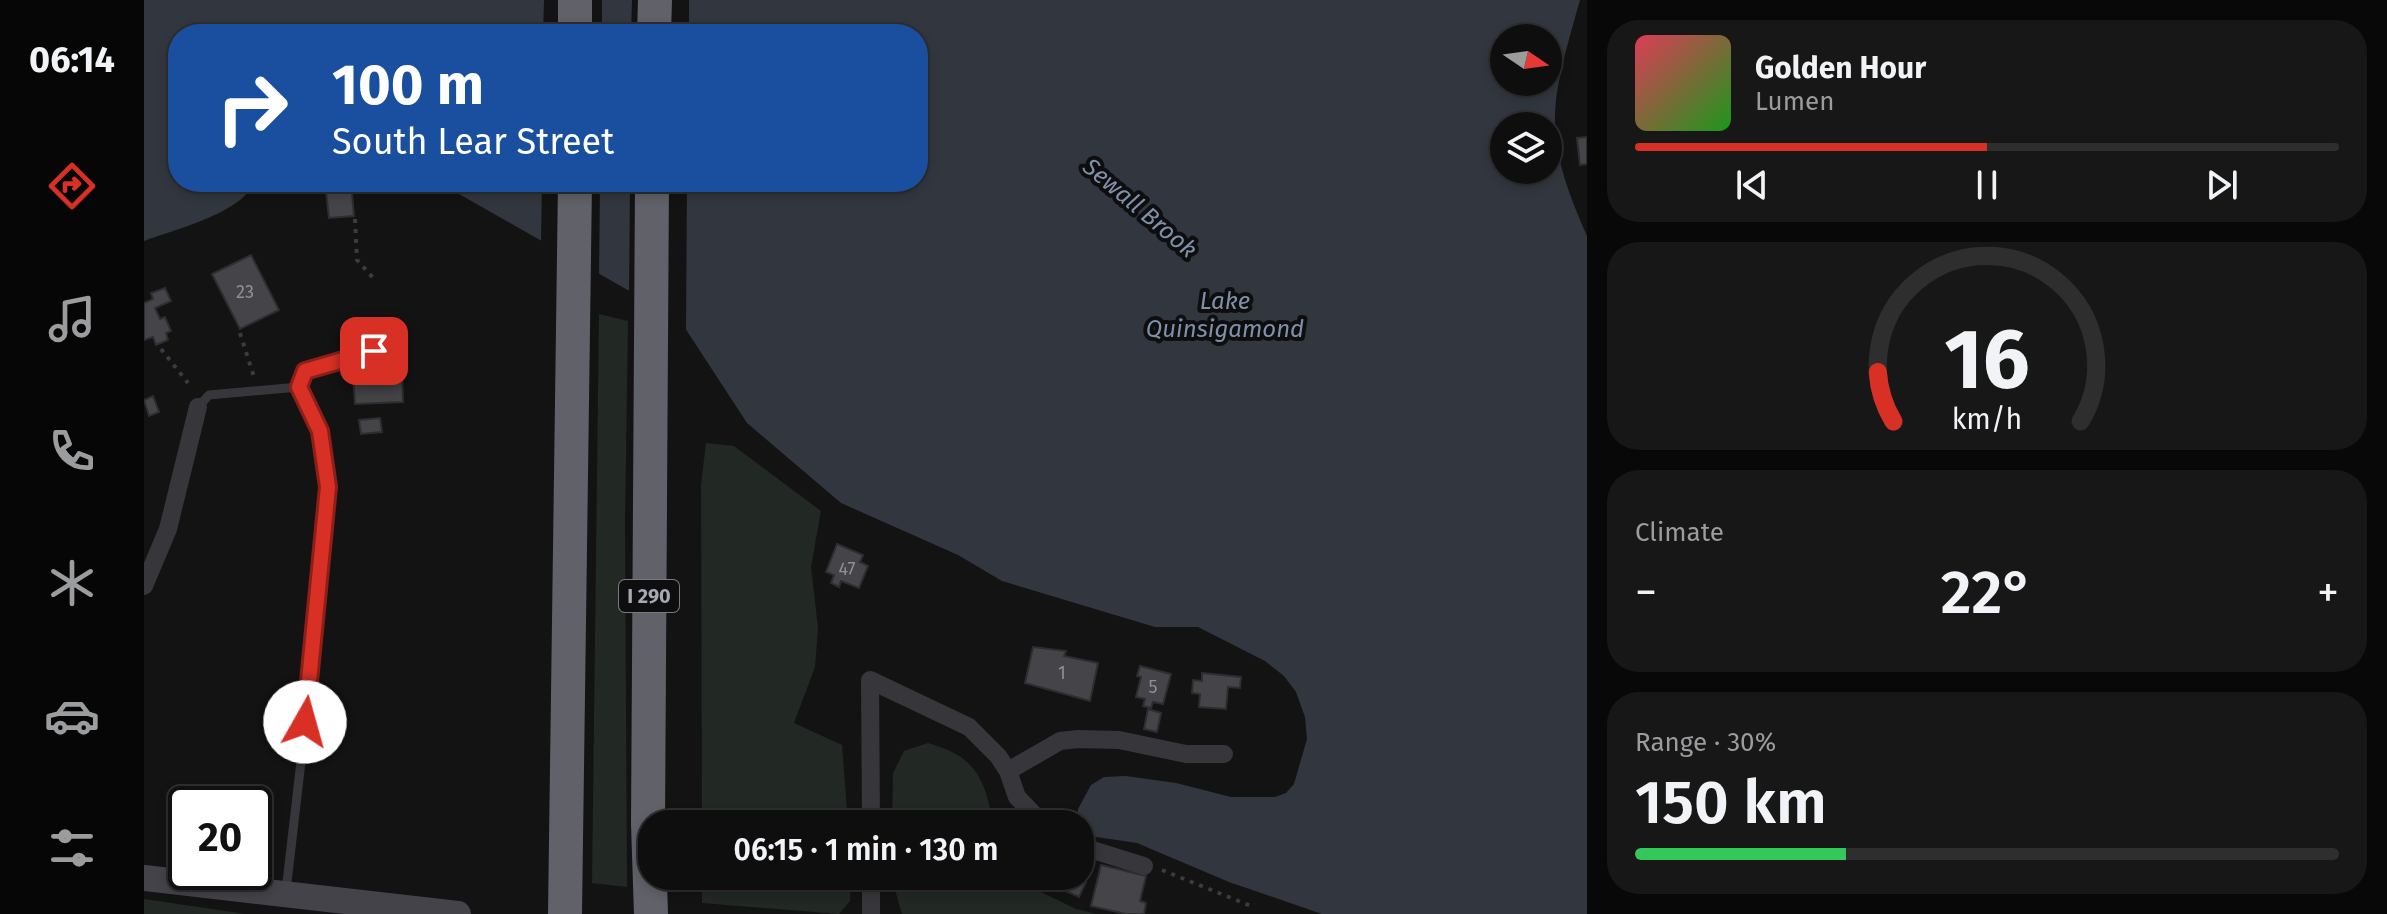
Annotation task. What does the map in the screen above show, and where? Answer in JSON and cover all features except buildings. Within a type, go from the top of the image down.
[{"type":"highway","points":[[575,0],[575,24]]},
{"type":"highway","points":[[654,24],[655,0]]},
{"type":"highway","points":[[565,914],[575,192]]},
{"type":"highway","name":"I 290","points":[[651,914],[652,192]]},
{"type":"main road","points":[[144,878],[458,914]]},
{"type":"street","points":[[144,586],[168,529],[198,407]]},
{"type":"street","points":[[871,810],[870,680],[969,727],[1008,771],[1017,797],[1030,810]]},
{"type":"street","points":[[1008,771],[1060,741],[1078,739],[1119,740],[1186,754],[1224,754]]},
{"type":"street","points":[[1094,850],[1144,866]]},
{"type":"street","points":[[871,890],[871,914]]},
{"type":"lane","points":[[285,896],[319,606],[328,487],[320,431],[299,387],[305,371],[374,351]]},
{"type":"lane","points":[[198,407],[209,395],[299,387]]},
{"type":"path","points":[[355,219],[357,260],[375,280]]},
{"type":"path","points":[[240,333],[258,389]]},
{"type":"path","points":[[161,349],[188,383]]},
{"type":"path","points":[[1144,866],[1156,867],[1251,906]]},
{"type":"shaded area","points":[[599,314],[628,321],[625,521],[627,887],[592,883]]},
{"type":"shaded area","points":[[706,443],[734,446],[821,511],[811,567],[818,628],[815,667],[794,723],[842,745],[847,810],[702,810],[701,485]]},
{"type":"shaded area","points":[[928,743],[957,755],[975,771],[990,810],[892,810],[893,773],[904,751]]},
{"type":"shaded area","points":[[702,890],[850,890],[850,901],[839,914],[702,903]]},
{"type":"shaded area","points":[[895,890],[1037,890],[1076,909],[1097,914],[902,914]]},
{"type":"shaded area","points":[[144,899],[246,914],[144,914]]},
{"type":"water","name":"Lake Quinsigamond","points":[[144,0],[1580,0],[1562,67],[1562,24],[1490,24],[1490,96],[1557,96],[1556,112],[1490,112],[1490,184],[1562,184],[1562,170],[1587,236],[1587,914],[1322,914],[1229,882],[1137,843],[1094,837],[1094,810],[1078,809],[1091,785],[1104,777],[1126,776],[1176,783],[1231,797],[1275,797],[1286,793],[1294,784],[1307,739],[1305,717],[1296,692],[1284,676],[1265,661],[1198,627],[1155,627],[1002,581],[958,555],[841,503],[747,423],[685,328],[654,305],[456,192],[928,192],[928,24],[168,24],[168,192],[248,192],[222,211],[144,241]]},
{"type":"pier","points":[[544,0],[602,0],[602,24],[543,24]]},
{"type":"pier","points":[[632,0],[689,0],[689,24],[631,24]]},
{"type":"pier","points":[[542,192],[600,192],[599,277],[541,243]]},
{"type":"pier","points":[[630,192],[687,192],[686,336],[629,295]]},
{"type":"route","points":[[305,722],[319,606],[328,487],[320,431],[299,387],[305,371],[374,351]]},
{"type":"water label","name":"Sewall Brook","points":[[1140,208]]}]
